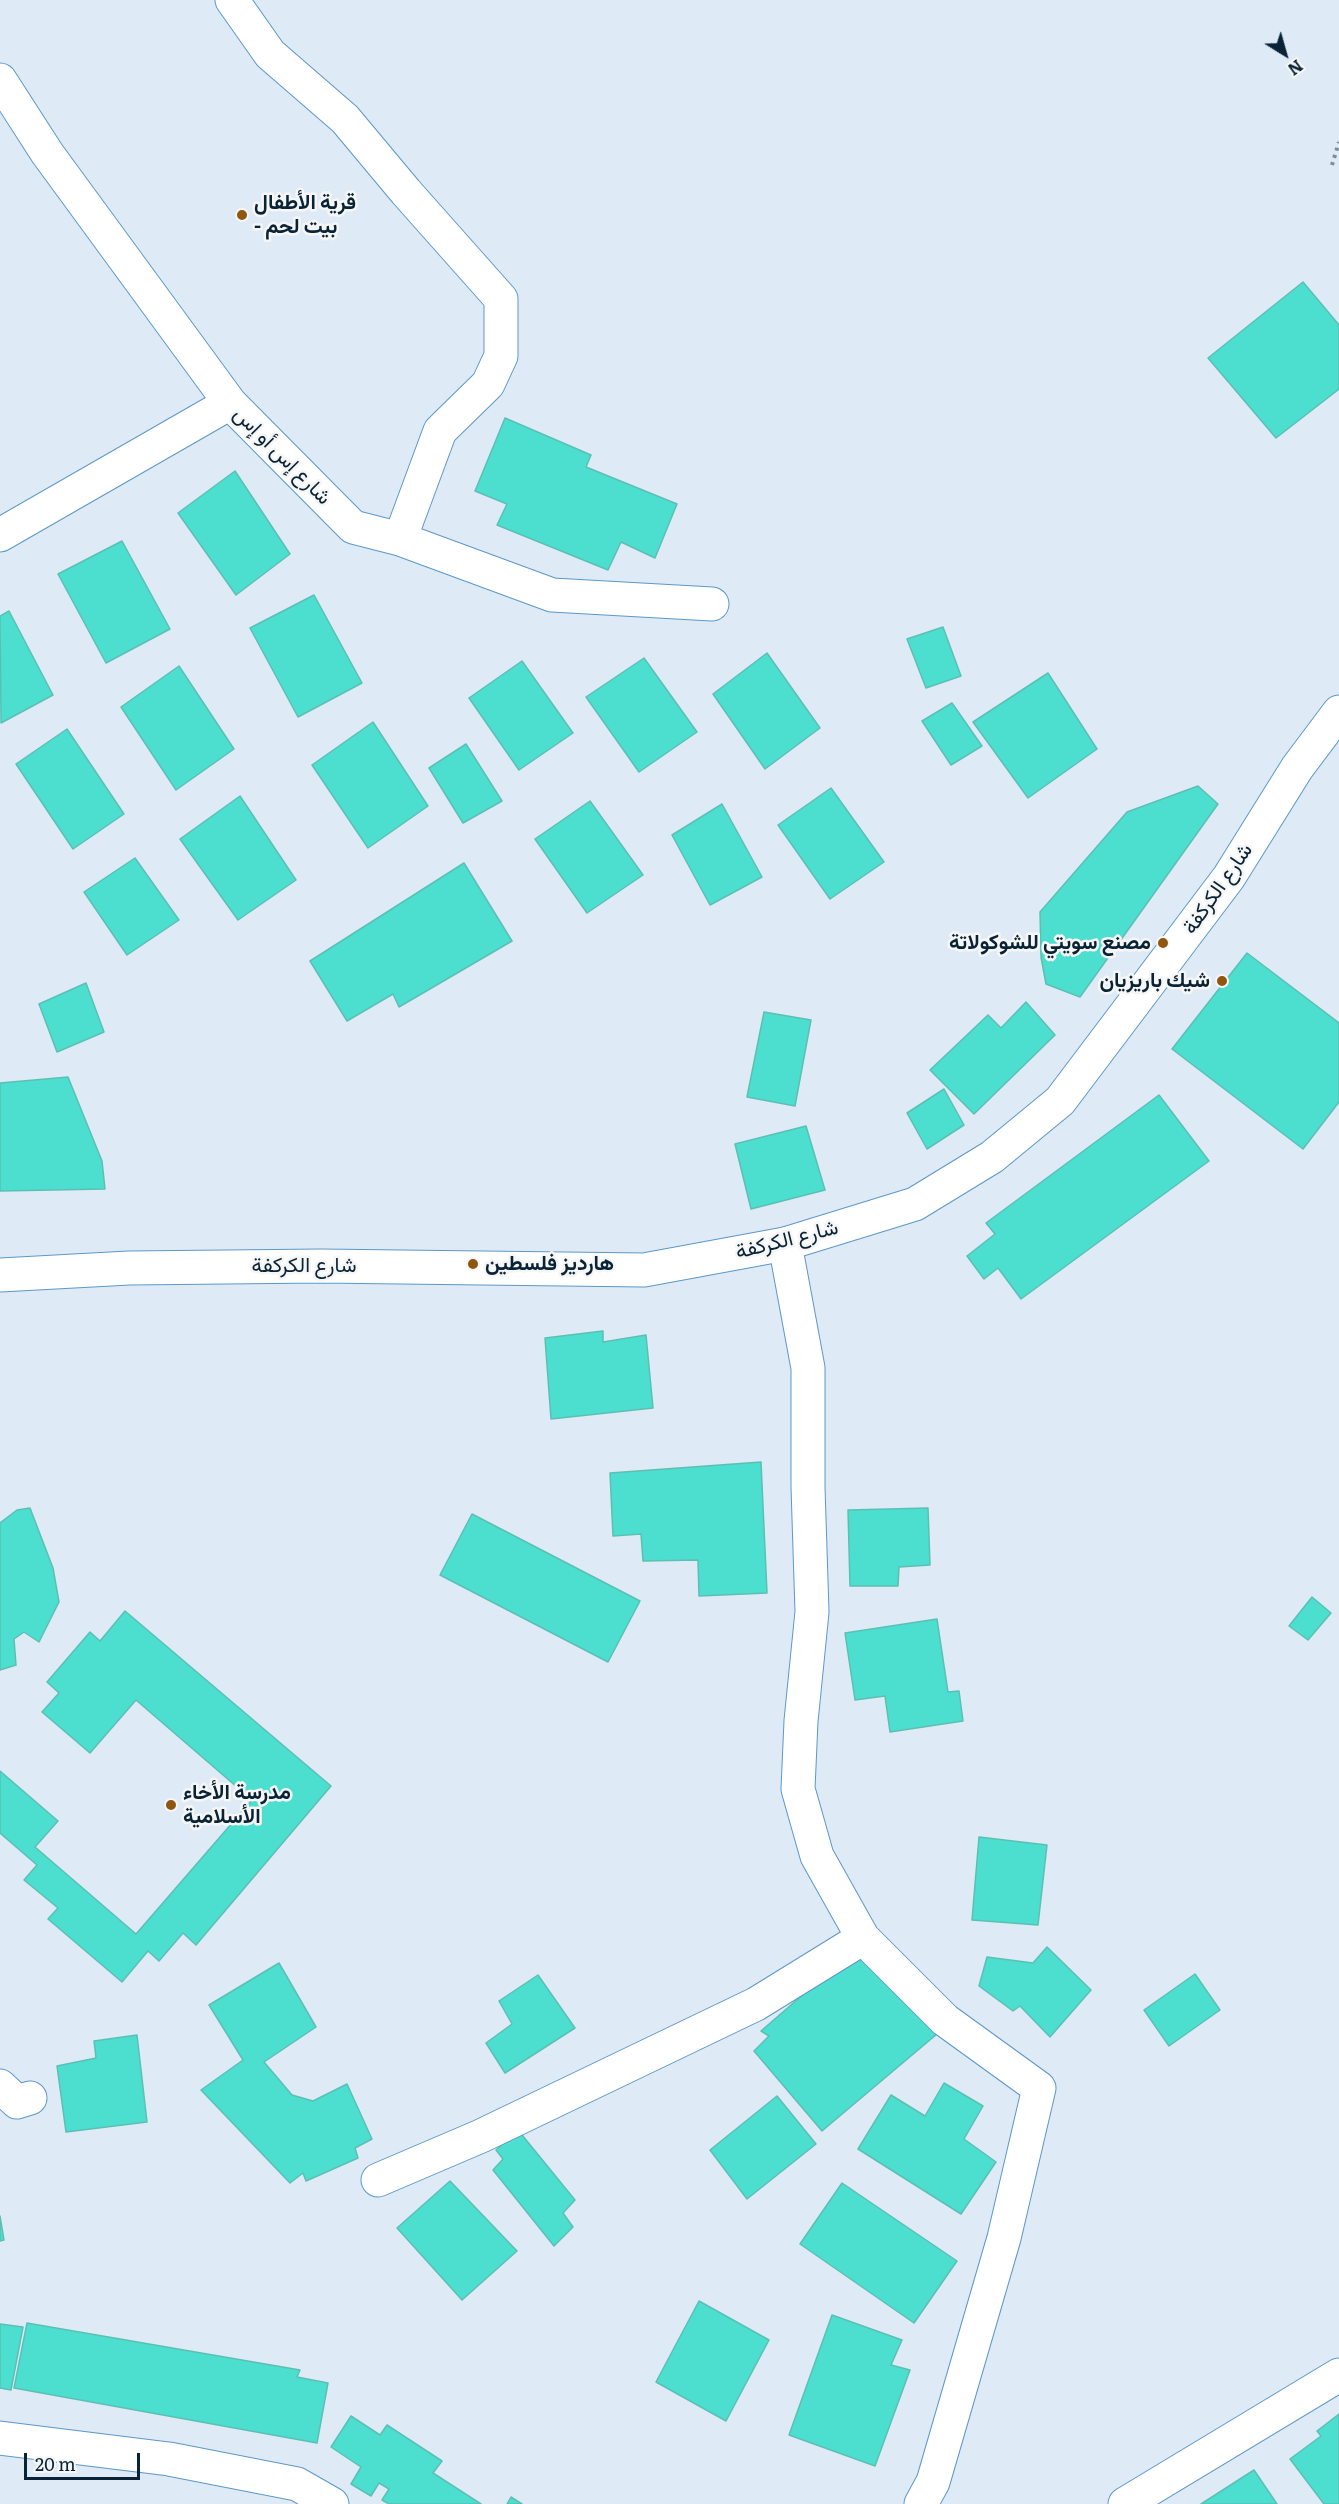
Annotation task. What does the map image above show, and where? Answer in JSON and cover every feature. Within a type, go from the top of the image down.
[{"type":"street","points":[[232,0],[270,54],[345,119],[501,299],[501,356],[488,384],[440,431],[400,539]]},
{"type":"street","name":"شارع إس أو إس","points":[[0,80],[47,153],[230,403],[353,527],[400,539],[552,595],[712,604]]},
{"type":"street","points":[[0,535],[230,403]]},
{"type":"street","name":"شارع الكركفة","points":[[0,1275],[129,1268],[321,1266],[644,1270],[785,1244],[915,1204],[992,1157],[1060,1101],[1229,877],[1297,768],[1339,712]]},
{"type":"street","points":[[785,1244],[808,1368],[808,1487],[812,1612],[801,1721],[798,1789],[817,1856],[863,1938],[945,2020],[1040,2088],[1004,2238],[933,2482],[921,2504]]},
{"type":"street","points":[[378,2180],[481,2136],[756,2004],[863,1938]]},
{"type":"street","points":[[0,2086],[17,2102],[30,2098]]},
{"type":"street","points":[[1125,2504],[1140,2492],[1339,2375]]},
{"type":"street","points":[[0,2438],[169,2459],[297,2484],[332,2504]]},
{"type":"path","points":[[1332,165],[1339,142]]},
{"type":"building","points":[[1303,282],[1339,325],[1339,389],[1276,438],[1208,358]]},
{"type":"building","points":[[505,418],[591,455],[586,467],[677,504],[655,558],[621,542],[608,570],[497,525],[507,504],[475,491]]},
{"type":"building","points":[[235,471],[290,554],[236,595],[178,513]]},
{"type":"building","points":[[122,541],[170,629],[106,663],[58,574]]},
{"type":"building","points":[[314,595],[362,683],[298,717],[250,628]]},
{"type":"building","points":[[9,611],[53,695],[1,723],[0,616]]},
{"type":"building","points":[[943,627],[961,676],[926,688],[907,639]]},
{"type":"building","points":[[767,653],[820,728],[765,769],[713,694]]},
{"type":"building","points":[[644,658],[697,732],[639,772],[586,697]]},
{"type":"building","points":[[522,661],[573,733],[519,770],[469,698]]},
{"type":"building","points":[[179,666],[234,749],[176,790],[121,707]]},
{"type":"building","points":[[1048,673],[1097,749],[1028,798],[973,722]]},
{"type":"building","points":[[952,703],[982,746],[951,765],[922,721]]},
{"type":"building","points":[[373,722],[428,806],[368,848],[312,765]]},
{"type":"building","points":[[67,729],[124,814],[73,849],[16,764]]},
{"type":"building","points":[[466,744],[502,801],[463,823],[429,768]]},
{"type":"building","points":[[1198,786],[1218,804],[1080,997],[1046,984],[1041,957],[1040,912],[1127,812]]},
{"type":"building","points":[[831,788],[884,862],[830,899],[778,825]]},
{"type":"building","points":[[240,796],[296,880],[238,920],[180,839]]},
{"type":"building","points":[[590,801],[643,875],[587,913],[535,839]]},
{"type":"building","points":[[722,804],[762,877],[710,905],[672,835]]},
{"type":"building","points":[[135,858],[179,920],[127,955],[84,892]]},
{"type":"building","points":[[464,863],[512,941],[399,1007],[393,994],[347,1021],[310,961]]},
{"type":"building","points":[[1247,953],[1339,1023],[1339,1102],[1303,1149],[1172,1049]]},
{"type":"building","points":[[86,983],[104,1032],[57,1052],[39,1004]]},
{"type":"building","points":[[1026,1002],[1055,1035],[974,1114],[930,1070],[988,1015],[1001,1028]]},
{"type":"building","points":[[764,1012],[811,1020],[795,1106],[747,1097]]},
{"type":"building","points":[[68,1077],[102,1161],[105,1189],[0,1191],[0,1083]]},
{"type":"building","points":[[944,1089],[964,1125],[927,1149],[907,1113]]},
{"type":"building","points":[[1159,1095],[1209,1161],[1021,1299],[998,1268],[984,1279],[967,1256],[995,1234],[986,1223]]},
{"type":"building","points":[[806,1126],[825,1190],[751,1209],[735,1144]]},
{"type":"building","points":[[603,1331],[603,1342],[646,1335],[653,1408],[551,1419],[545,1338]]},
{"type":"building","points":[[761,1462],[767,1593],[699,1596],[698,1560],[643,1561],[641,1534],[613,1536],[610,1473]]},
{"type":"building","points":[[30,1508],[53,1568],[59,1602],[39,1642],[24,1632],[14,1639],[16,1665],[0,1670],[0,1523],[17,1510]]},
{"type":"building","points":[[928,1508],[930,1565],[899,1567],[898,1586],[850,1586],[848,1510]]},
{"type":"building","points":[[472,1514],[640,1601],[608,1662],[440,1575]]},
{"type":"building","points":[[1312,1597],[1331,1613],[1308,1640],[1289,1626]]},
{"type":"building","name":"مدرسة الأخاء الأسلامية","points":[[125,1611],[331,1786],[196,1945],[183,1933],[159,1961],[148,1951],[122,1982],[48,1919],[58,1908],[24,1880],[37,1865],[0,1833],[0,1771],[58,1821],[35,1847],[136,1934],[252,1800],[136,1700],[90,1753],[42,1712],[59,1693],[47,1682],[90,1632],[100,1641]]},
{"type":"building","points":[[937,1619],[948,1692],[959,1691],[963,1721],[890,1732],[885,1696],[855,1700],[845,1633]]},
{"type":"building","points":[[979,1837],[1047,1845],[1038,1925],[972,1920]]},
{"type":"building","points":[[859,1946],[937,2034],[822,2131],[754,2051],[769,2036],[761,2031]]},
{"type":"building","points":[[1047,1947],[1091,1990],[1050,2037],[1020,2006],[1013,2011],[979,1986],[987,1957],[1033,1963]]},
{"type":"building","points":[[279,1963],[316,2027],[264,2062],[292,2095],[313,2101],[347,2084],[372,2139],[355,2148],[358,2158],[306,2181],[303,2173],[290,2183],[201,2090],[243,2060],[209,2005]]},
{"type":"building","points":[[1195,1974],[1220,2010],[1169,2046],[1144,2010]]},
{"type":"building","points":[[538,1975],[575,2028],[505,2073],[486,2043],[512,2024],[499,2001]]},
{"type":"building","points":[[137,2035],[147,2122],[66,2132],[57,2066],[96,2058],[94,2041]]},
{"type":"building","points":[[944,2083],[983,2106],[964,2139],[996,2162],[961,2214],[858,2149],[891,2095],[925,2116]]},
{"type":"building","points":[[777,2096],[816,2144],[747,2199],[710,2150]]},
{"type":"building","points":[[518,2130],[575,2200],[563,2213],[573,2227],[554,2246],[493,2170],[503,2159],[496,2150]]},
{"type":"building","points":[[450,2181],[517,2251],[462,2300],[397,2228]]},
{"type":"building","points":[[842,2183],[957,2261],[914,2323],[800,2244]]},
{"type":"building","points":[[0,2216],[4,2240],[0,2241]]},
{"type":"building","points":[[699,2301],[769,2340],[726,2421],[656,2382]]},
{"type":"building","points":[[832,2315],[902,2340],[891,2365],[910,2370],[875,2466],[789,2435]]},
{"type":"building","points":[[27,2323],[300,2370],[297,2377],[328,2383],[317,2443],[14,2388]]},
{"type":"building","points":[[0,2324],[23,2327],[11,2390],[0,2388]]},
{"type":"building","points":[[1339,2414],[1339,2504],[1324,2504],[1290,2459],[1321,2436],[1317,2431]]},
{"type":"building","points":[[351,2416],[380,2435],[387,2425],[442,2461],[433,2473],[481,2504],[389,2504],[382,2500],[389,2489],[379,2483],[371,2496],[351,2484],[361,2467],[331,2447]]},
{"type":"building","points":[[1254,2470],[1277,2504],[1201,2504]]},
{"type":"building","points":[[511,2497],[522,2504],[507,2504]]},
{"type":"place","name":"قرية الأطفال - بيت لحم","points":[[242,215]]},
{"type":"place","name":"مصنع سويتي للشوكولاتة","points":[[1163,943]]},
{"type":"place","name":"شيك باريزيان","points":[[1222,981]]},
{"type":"place","name":"هارديز فلسطين","points":[[473,1264]]},
{"type":"place","name":"مدرسة الأخاء الأسلامية","points":[[171,1805]]}]
